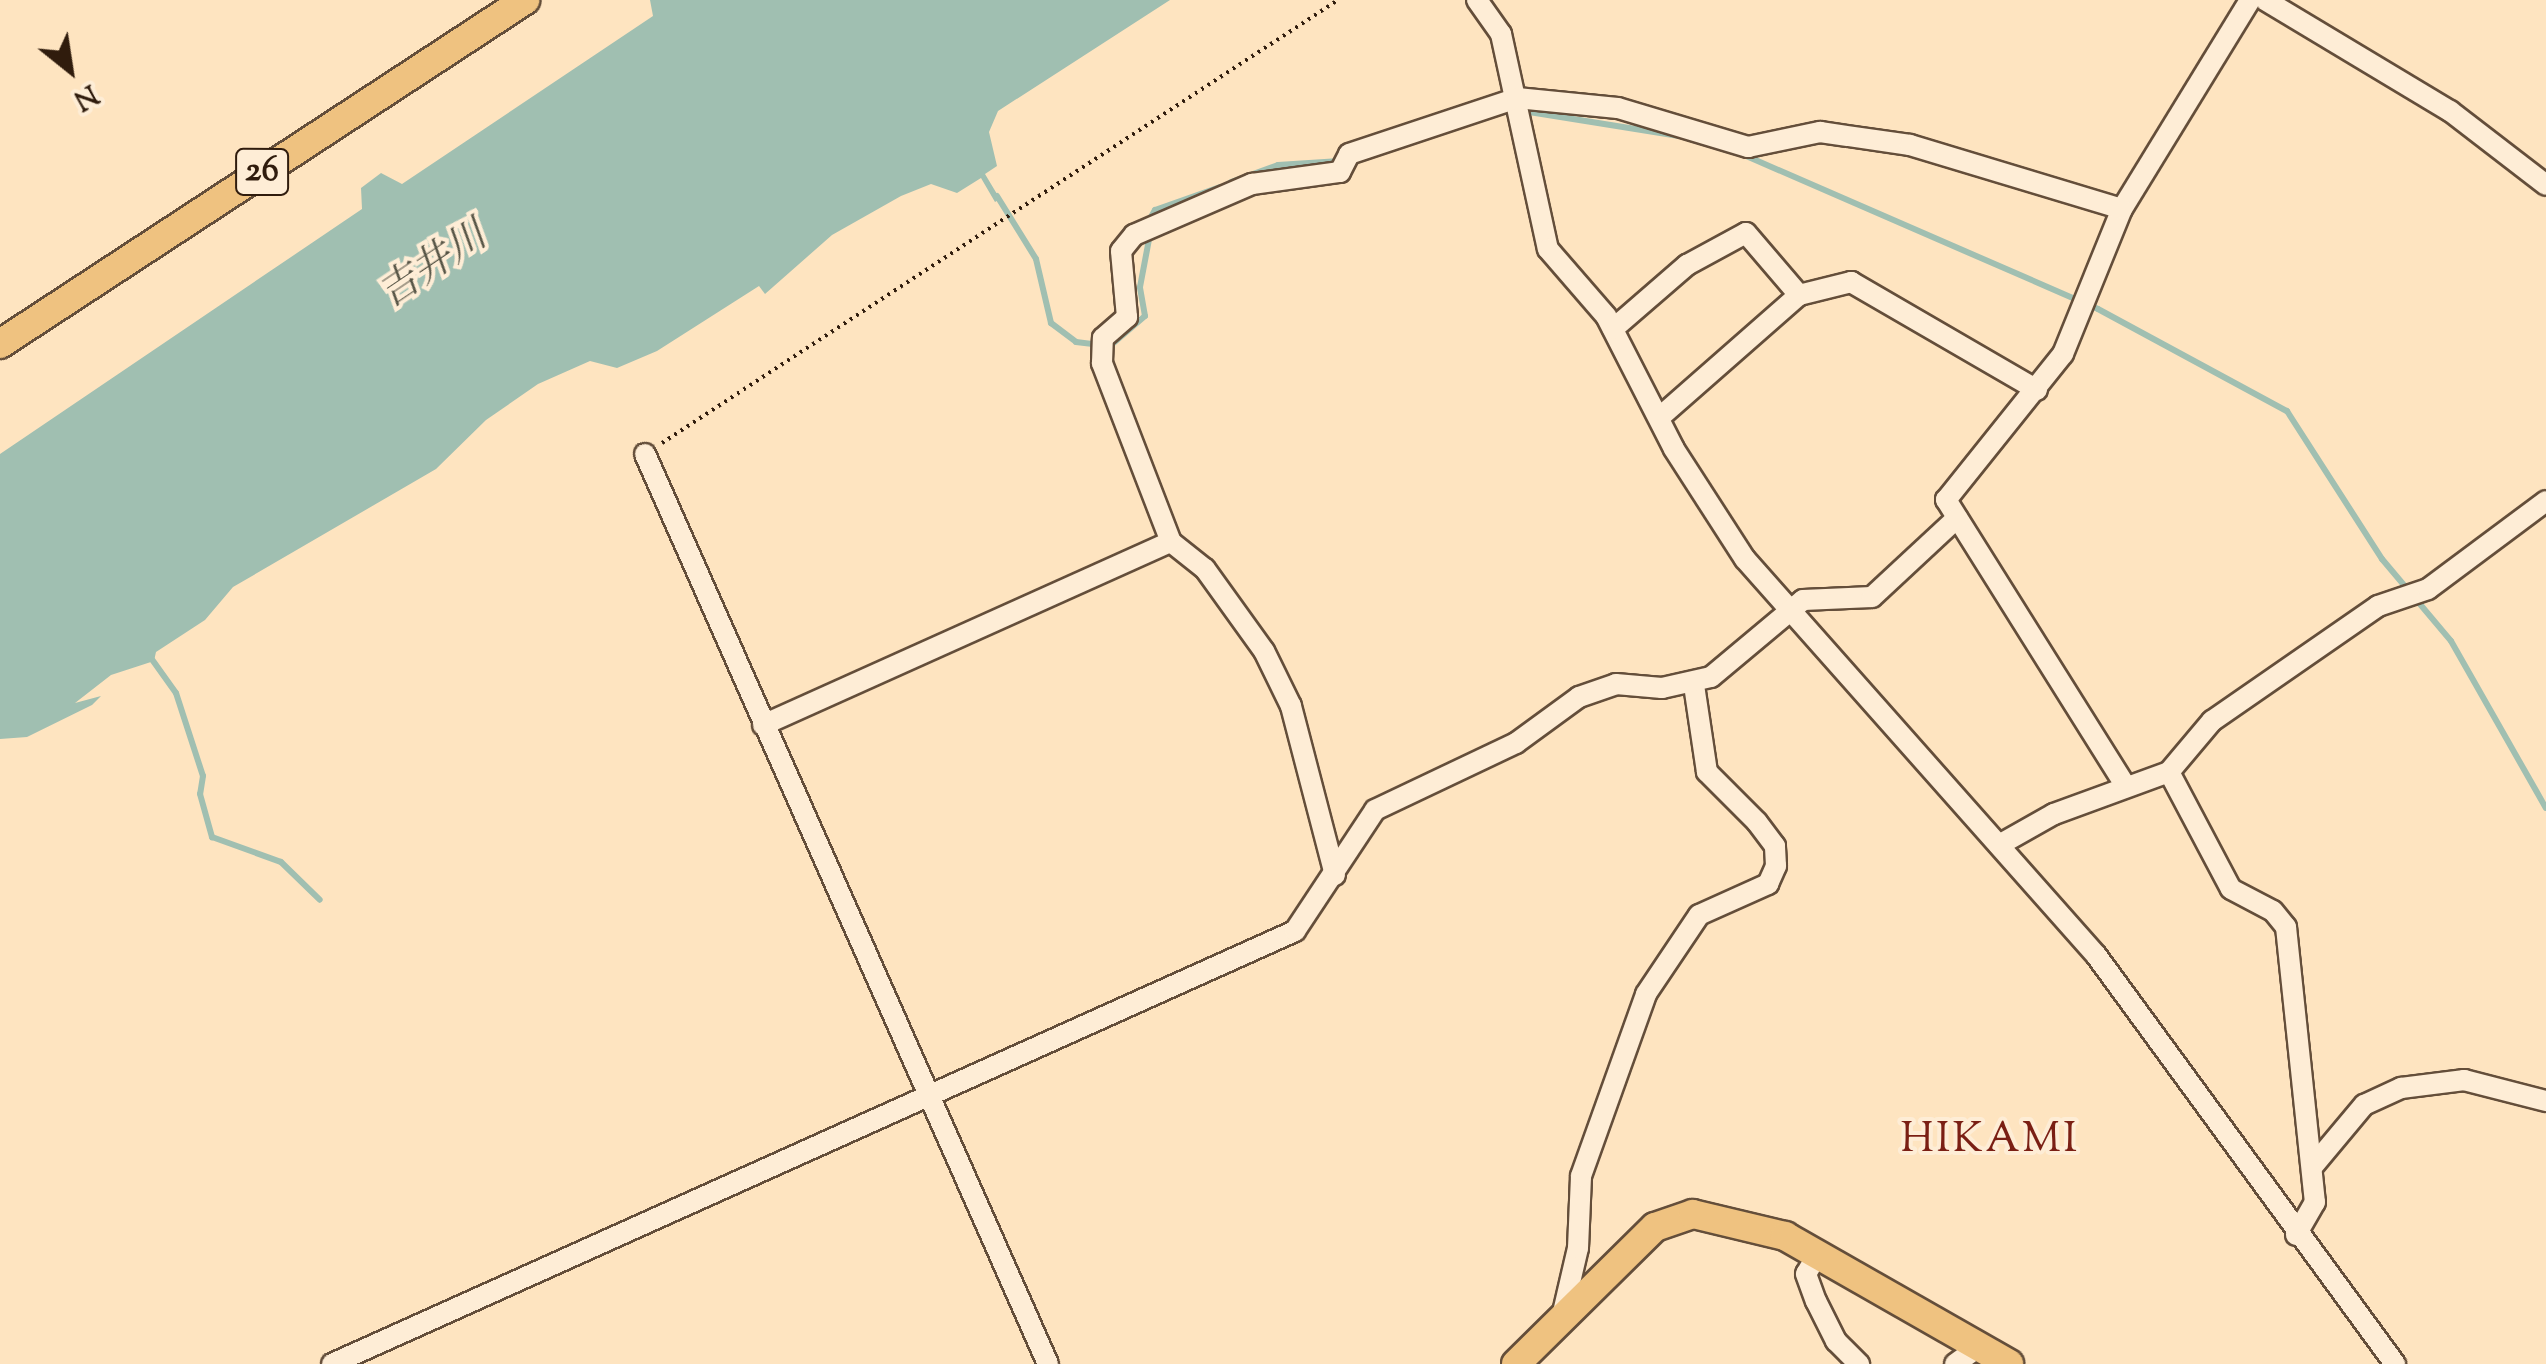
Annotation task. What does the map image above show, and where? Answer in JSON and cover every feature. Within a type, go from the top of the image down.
[{"type":"main road","name":"26","points":[[0,344],[524,0]]},
{"type":"main road","points":[[1516,1364],[1655,1227],[1693,1214],[1785,1236],[1818,1254],[1966,1356],[2009,1364]]},
{"type":"street","points":[[1477,0],[1501,34],[1548,250],[1614,329],[1660,417],[1745,559],[2096,955],[2296,1235],[2395,1364]]},
{"type":"street","points":[[2126,785],[1946,500],[2063,354],[2122,208],[2250,0]]},
{"type":"street","points":[[2265,0],[2450,111],[2546,185]]},
{"type":"street","points":[[1335,875],[1278,678],[1205,570],[1171,542],[1102,364],[1103,338],[1128,317],[1121,251],[1134,235],[1252,184],[1340,172],[1349,154],[1517,98],[1618,108],[1748,147],[1820,132],[1910,146],[2122,208]]},
{"type":"street","points":[[1614,329],[1687,265],[1746,232],[1799,295]]},
{"type":"street","points":[[1660,417],[1799,295],[1851,282],[2037,390]]},
{"type":"street","points":[[645,454],[1048,1364]]},
{"type":"street","points":[[1999,846],[2126,785],[2169,772],[2212,721],[2378,606],[2428,589],[2546,501]]},
{"type":"street","points":[[332,1364],[1295,931],[1376,810],[1516,743],[1579,697],[1616,684],[1694,685],[1790,606],[1872,597],[1957,518]]},
{"type":"street","points":[[764,725],[1171,542]]},
{"type":"street","points":[[1561,1320],[1578,1248],[1581,1176],[1646,994],[1699,915],[1768,884],[1776,866],[1766,834],[1707,772],[1694,685]]},
{"type":"street","points":[[2169,772],[2231,889],[2274,911],[2286,927],[2315,1202],[2296,1235]]},
{"type":"street","points":[[2312,1166],[2364,1105],[2402,1088],[2464,1080],[2546,1101]]},
{"type":"street","points":[[1818,1254],[1806,1274],[1816,1301],[1836,1341],[1859,1364]]},
{"type":"path","points":[[645,454],[1338,0]]},
{"type":"water","name":"吉井川","points":[[650,0],[1170,0],[998,111],[989,132],[997,166],[985,174],[1000,199],[995,202],[981,178],[957,193],[931,184],[901,196],[832,235],[765,294],[759,286],[657,351],[617,368],[590,361],[538,384],[486,420],[436,469],[233,587],[205,620],[156,652],[154,661],[111,675],[75,703],[101,696],[92,705],[27,737],[0,739],[0,454],[362,209],[361,188],[381,173],[402,184],[653,16]]},
{"type":"waterway","points":[[1523,111],[1679,136]]},
{"type":"waterway","points":[[1744,155],[2098,309],[2287,411],[2382,559],[2451,641],[2546,808]]},
{"type":"waterway","points":[[1231,182],[1278,165],[1340,161]]},
{"type":"waterway","points":[[1148,222],[1155,210],[1220,187]]},
{"type":"waterway","points":[[997,196],[1036,259],[1051,323],[1076,342],[1110,346],[1145,316],[1140,287],[1150,234]]},
{"type":"waterway","points":[[151,658],[176,693],[203,776],[200,794],[212,837],[281,862],[320,900]]},
{"type":"district","name":"HIKAMI","points":[[1990,1141]]}]
